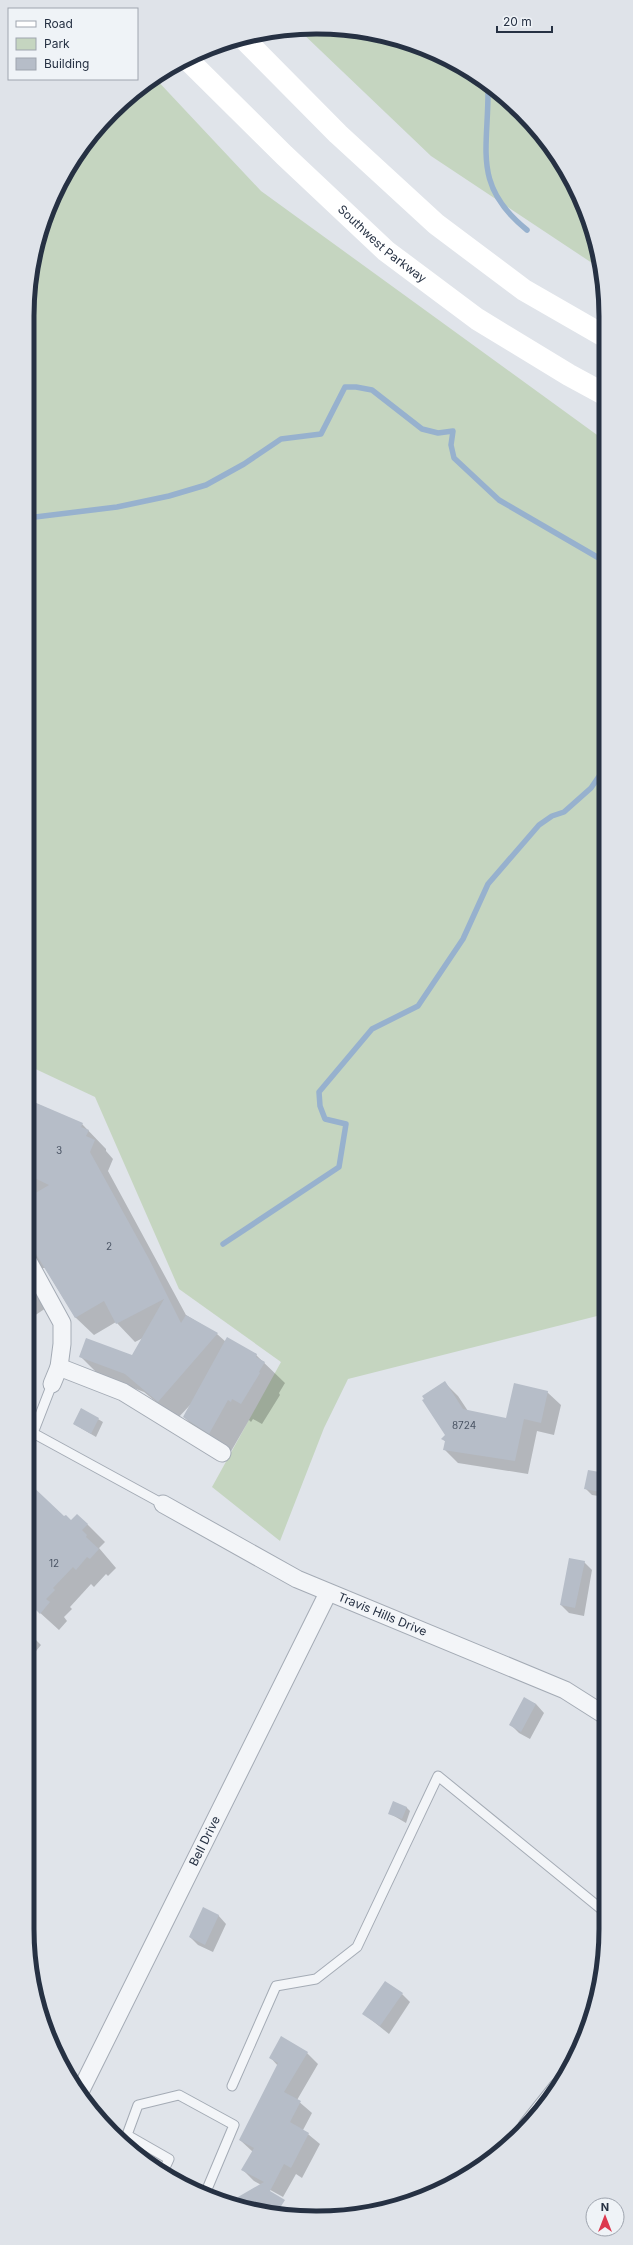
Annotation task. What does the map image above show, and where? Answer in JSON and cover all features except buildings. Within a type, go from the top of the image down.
[{"type":"main road","points":[[248,43],[338,134],[436,224],[524,290],[599,333]]},
{"type":"main road","name":"Southwest Parkway","points":[[192,63],[284,155],[386,250],[477,319],[569,375],[599,391]]},
{"type":"street","points":[[34,1272],[62,1323],[62,1344],[59,1367],[52,1384]]},
{"type":"street","points":[[59,1367],[124,1392],[222,1453]]},
{"type":"street","name":"Travis Hills Drive","points":[[163,1504],[297,1579],[565,1690],[599,1712]]},
{"type":"street","name":"Bell Drive","points":[[82,2085],[328,1593]]},
{"type":"lane","points":[[34,1423],[52,1384]]},
{"type":"lane","points":[[34,1434],[163,1504]]},
{"type":"lane","points":[[232,2086],[276,1986],[316,1979],[357,1947],[438,1776],[599,1907]]},
{"type":"lane","points":[[127,2138],[138,2105],[179,2095],[234,2126],[207,2189]]},
{"type":"lane","points":[[130,2141],[169,2159],[165,2167]]},
{"type":"green space","points":[[304,35],[353,36],[372,39],[407,49],[441,63],[458,72],[488,92],[503,104],[529,130],[561,175],[570,192],[584,226],[595,265],[431,156]]},
{"type":"green space","points":[[159,83],[261,191],[599,436],[599,1316],[348,1379],[324,1428],[280,1541],[212,1487],[281,1362],[179,1289],[95,1097],[34,1068],[34,316],[36,280],[39,261],[49,226],[63,192],[72,175],[104,130],[130,104]]},
{"type":"waterway","points":[[488,92],[486,148],[490,181],[497,197],[509,213],[527,230]]},
{"type":"waterway","points":[[34,517],[117,507],[169,496],[206,485],[244,464],[281,439],[321,434],[345,387],[356,387],[372,390],[422,429],[438,433],[453,431],[451,445],[454,458],[499,500],[599,558]]},
{"type":"waterway","points":[[223,1244],[339,1167],[346,1124],[325,1119],[320,1106],[319,1092],[372,1029],[418,1006],[463,939],[488,884],[539,825],[552,816],[564,812],[591,788],[599,776]]}]
